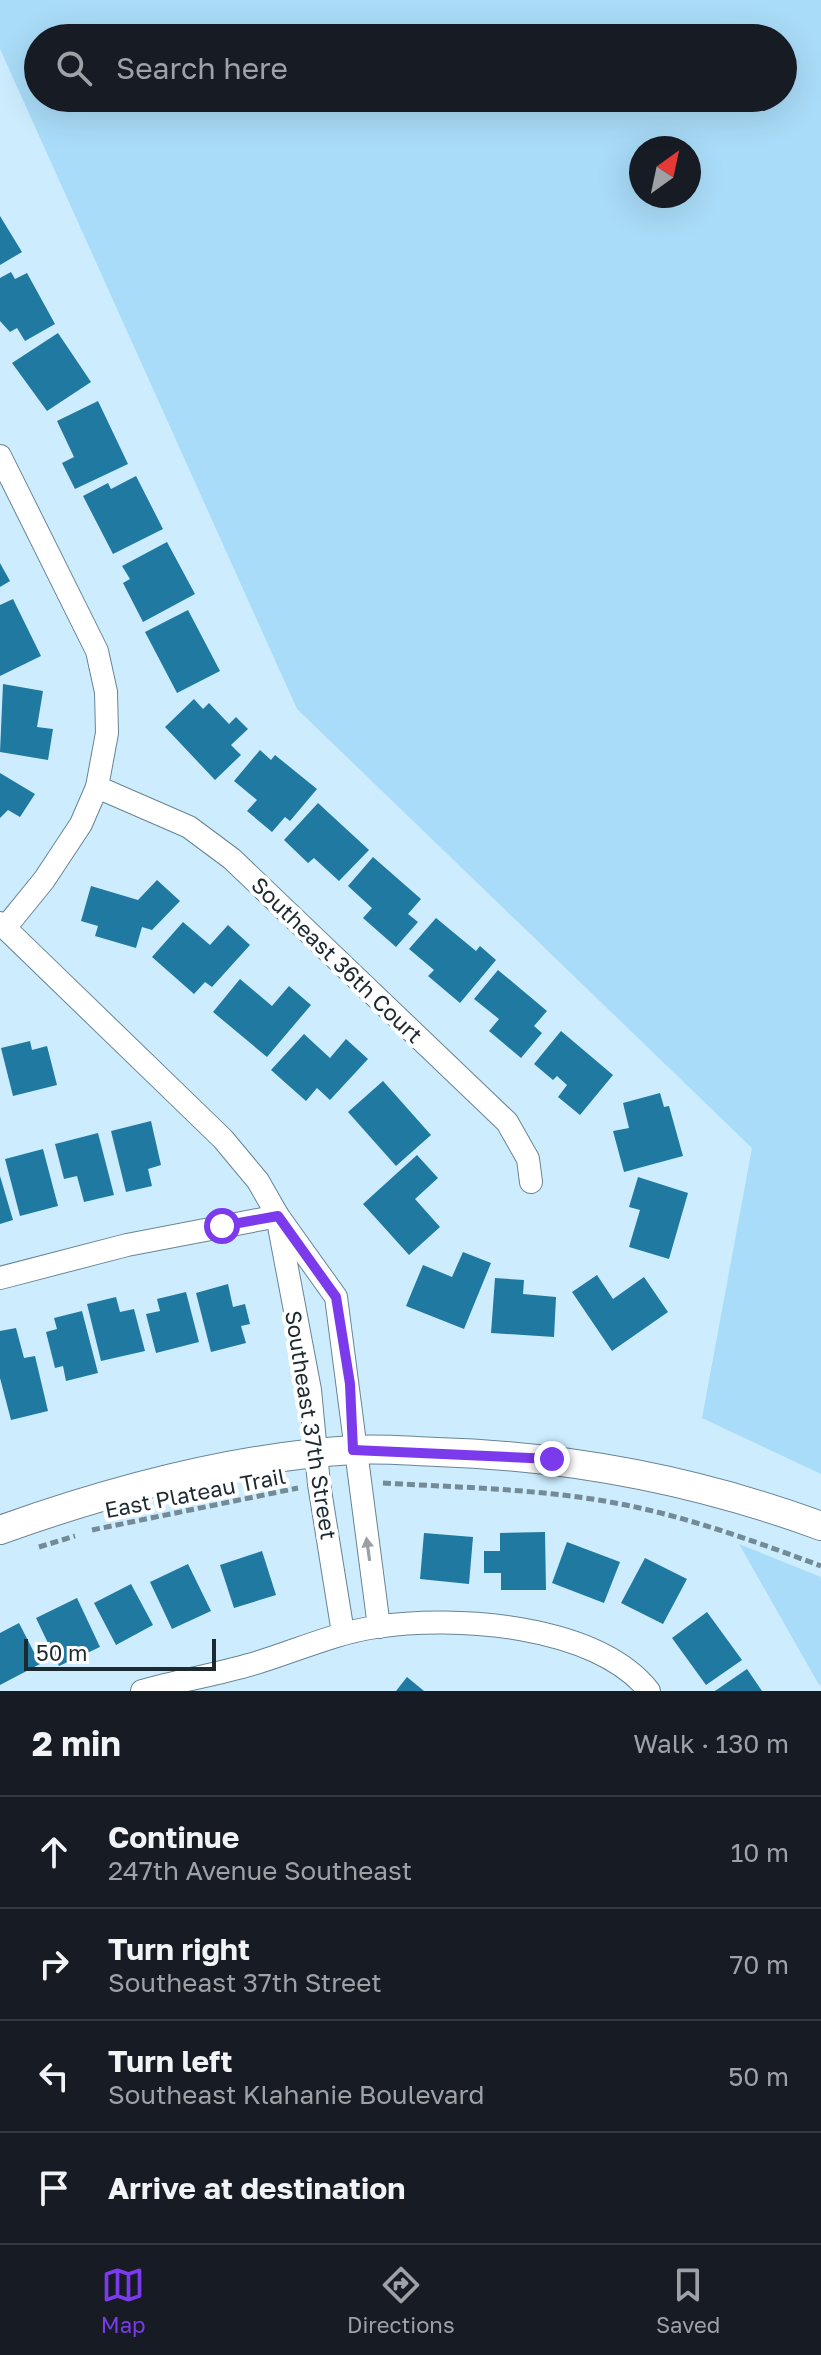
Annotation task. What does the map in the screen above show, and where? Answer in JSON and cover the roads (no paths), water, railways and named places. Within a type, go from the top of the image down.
[{"type":"street","points":[[0,456],[97,651],[106,692],[107,733],[97,787],[81,824],[44,880],[2,926]]},
{"type":"street","name":"Southeast 36th Court","points":[[97,787],[189,827],[232,859],[507,1122],[528,1159],[531,1182]]},
{"type":"street","name":"Southeast 37th Street","points":[[2,926],[223,1139],[258,1181],[278,1216],[336,1297],[350,1384],[353,1450],[379,1627]]},
{"type":"street","points":[[0,1278],[127,1245],[278,1216]]},
{"type":"street","name":"Southeast 37th Street","points":[[278,1216],[310,1390],[319,1484],[343,1633]]},
{"type":"street","points":[[0,1530],[145,1484],[353,1450],[552,1459],[632,1471],[726,1494],[821,1526]]},
{"type":"street","points":[[142,1691],[194,1685],[343,1633],[443,1623],[499,1628],[573,1642],[626,1666],[649,1691]]}]
